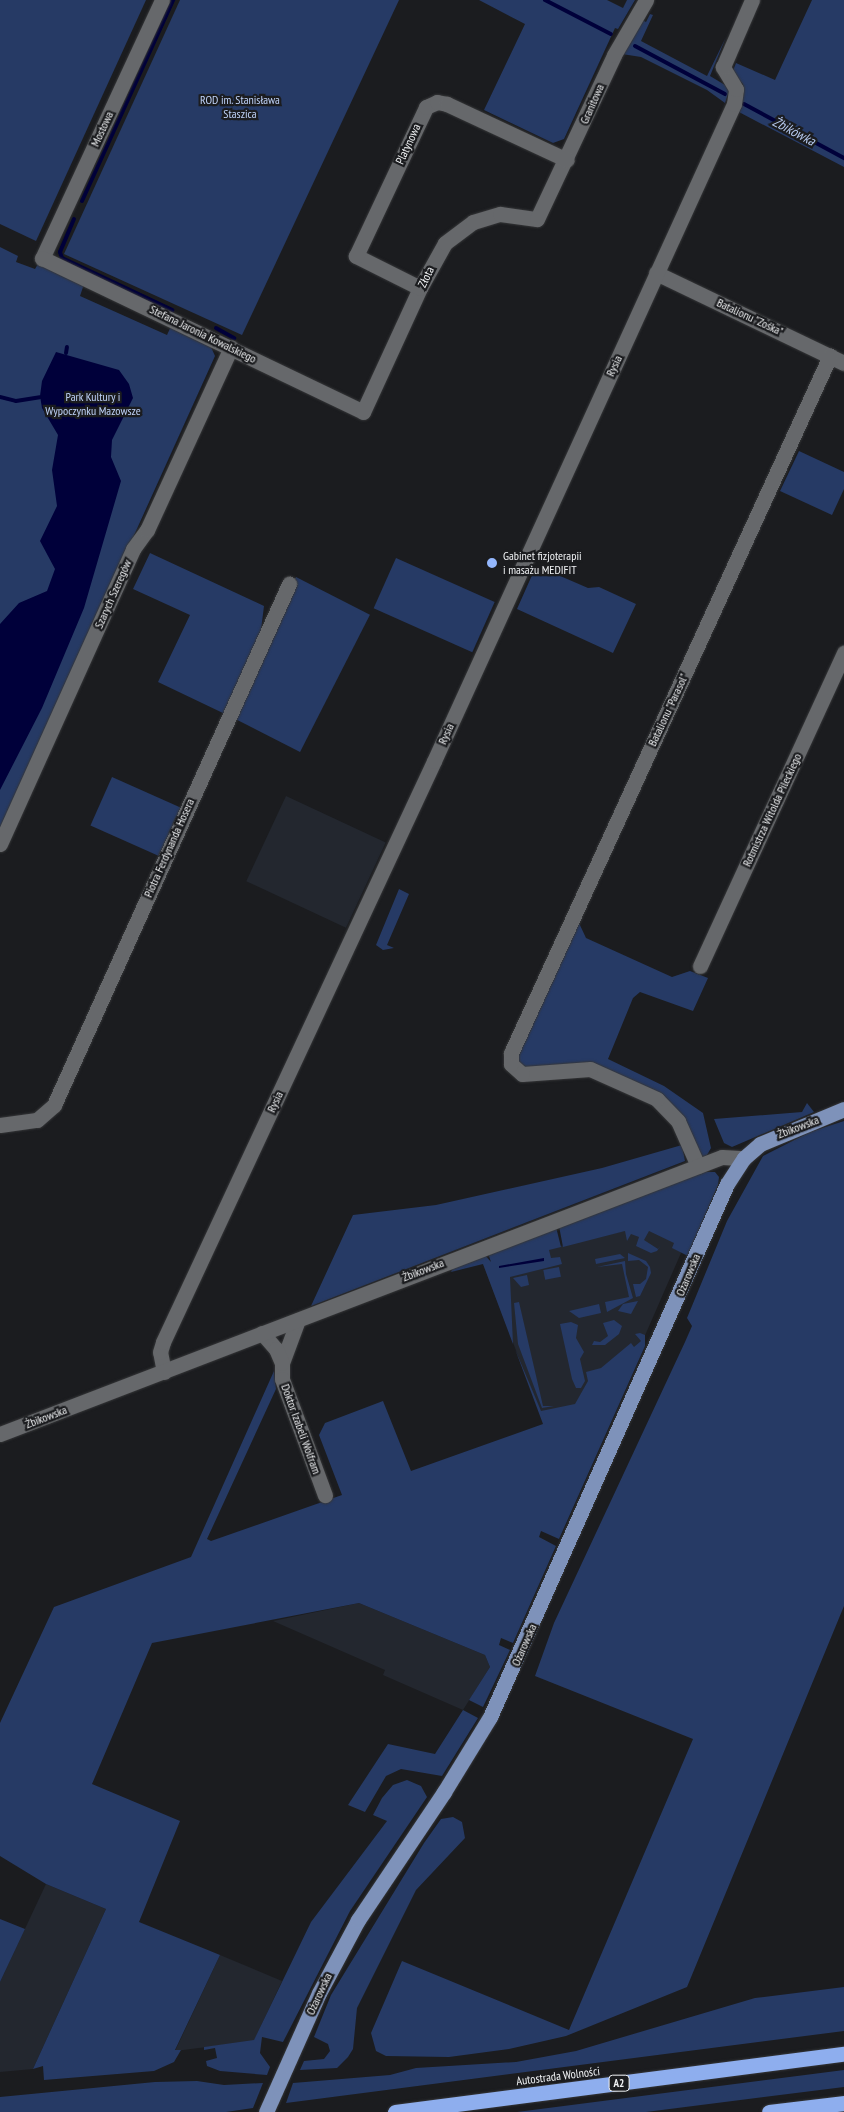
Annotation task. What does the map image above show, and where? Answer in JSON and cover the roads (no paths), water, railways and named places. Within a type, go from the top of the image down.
[{"type":"highway","name":"Autostrada Wolności","points":[[395,2112],[844,2054]]},
{"type":"highway","points":[[769,2112],[844,2102]]},
{"type":"main road","name":"Żbikowska","points":[[744,1158],[776,1135],[844,1109]]},
{"type":"main road","name":"Ożarowska","points":[[266,2112],[298,2041],[358,1920],[444,1792],[490,1717],[727,1184],[744,1158]]},
{"type":"street","name":"Mostowa","points":[[42,258],[162,0]]},
{"type":"street","name":"Granitowa","points":[[541,211],[567,160],[614,55],[646,0]]},
{"type":"street","name":"Rysia","points":[[164,1372],[160,1352],[163,1342],[426,779],[736,97],[736,87],[723,67],[752,0]]},
{"type":"street","name":"Platynowa","points":[[420,288],[356,256],[426,107],[437,102],[447,104],[567,160]]},
{"type":"street","name":"Złota","points":[[363,412],[440,249],[463,228],[500,214],[537,219],[541,211]]},
{"type":"street","name":"Stefana Jaronia Kowalskiego","points":[[42,258],[231,347],[363,412]]},
{"type":"street","name":"Batalionu \"Zośka\"","points":[[656,273],[844,363]]},
{"type":"street","name":"Szarych Szeregów","points":[[0,844],[133,550],[147,530],[231,347]]},
{"type":"street","name":"Batalionu \"Parasol\"","points":[[698,1166],[678,1121],[657,1099],[595,1070],[522,1074],[512,1064],[511,1053],[518,1034],[830,356]]},
{"type":"street","name":"Piotra Ferdynanda Hosera","points":[[0,1125],[37,1120],[50,1112],[289,584]]},
{"type":"street","name":"Rotmistrza Witolda Pileckiego","points":[[700,966],[844,653]]},
{"type":"street","name":"Żbikowska","points":[[0,1434],[722,1157],[744,1158]]},
{"type":"street","name":"Doktor Izabeli Wolfram","points":[[298,1320],[282,1363],[282,1379],[325,1495]]},
{"type":"street","name":"Doktor Izabeli Wolfram","points":[[262,1333],[276,1348],[282,1363]]},
{"type":"waterway","points":[[82,201],[173,0]]},
{"type":"waterway","name":"Żbikówka","points":[[545,0],[611,34]]},
{"type":"waterway","name":"Żbikówka","points":[[635,46],[725,94]]},
{"type":"waterway","name":"Żbikówka","points":[[744,104],[844,158]]},
{"type":"waterway","points":[[74,219],[60,252],[62,258],[172,310]]},
{"type":"waterway","points":[[216,328],[234,338]]},
{"type":"waterway","points":[[66,353],[67,347]]},
{"type":"waterway","points":[[0,397],[16,401],[40,397]]},
{"type":"place","name":"Gabinet fizjoterapii i masażu MEDIFIT","points":[[492,563]]},
{"type":"park label","name":"ROD im. Stanisława Staszica","points":[[240,107]]},
{"type":"park label","name":"Park Kultury i Wypoczynku Mazowsze","points":[[93,404]]}]
